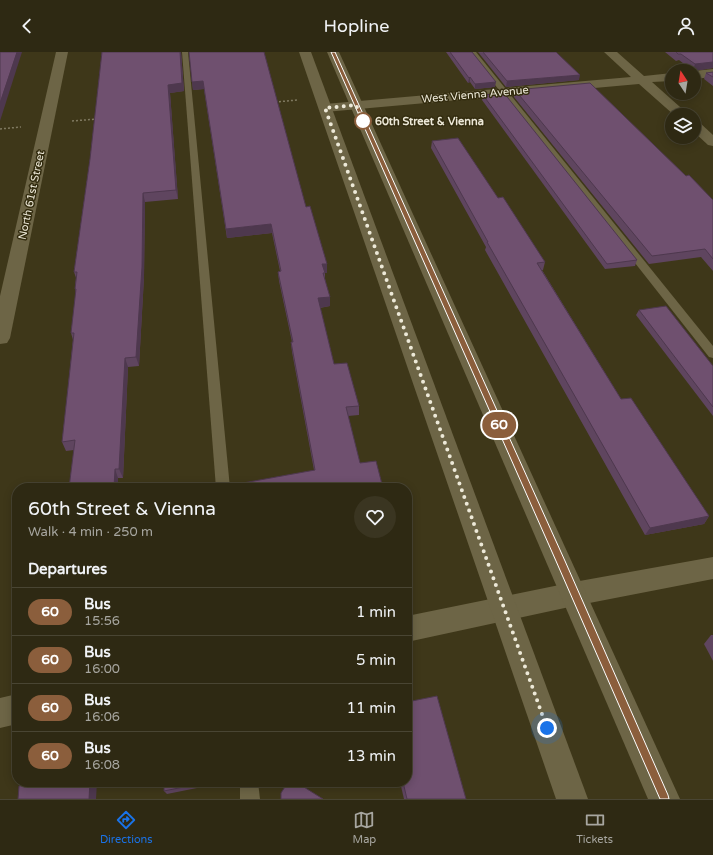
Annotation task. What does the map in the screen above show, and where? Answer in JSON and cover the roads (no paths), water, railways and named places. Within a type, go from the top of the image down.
[{"type":"main road","name":"North 61st Street","points":[[0,338],[62,52]]},
{"type":"main road","points":[[305,52],[502,608],[572,799]]},
{"type":"main road","points":[[332,52],[664,799]]},
{"type":"main road","points":[[610,52],[674,108]]},
{"type":"main road","points":[[701,74],[713,73]]},
{"type":"main road","name":"West Vienna Avenue","points":[[325,108],[665,77]]},
{"type":"main road","points":[[701,131],[713,142]]},
{"type":"main road","points":[[412,627],[502,608],[713,568]]},
{"type":"main road","points":[[0,713],[12,710]]},
{"type":"lane","points":[[185,52],[223,483]]},
{"type":"lane","points":[[472,52],[713,354]]},
{"type":"lane","points":[[249,787],[250,799]]},
{"type":"place","name":"60th Street & Vienna","points":[[363,121]]}]
